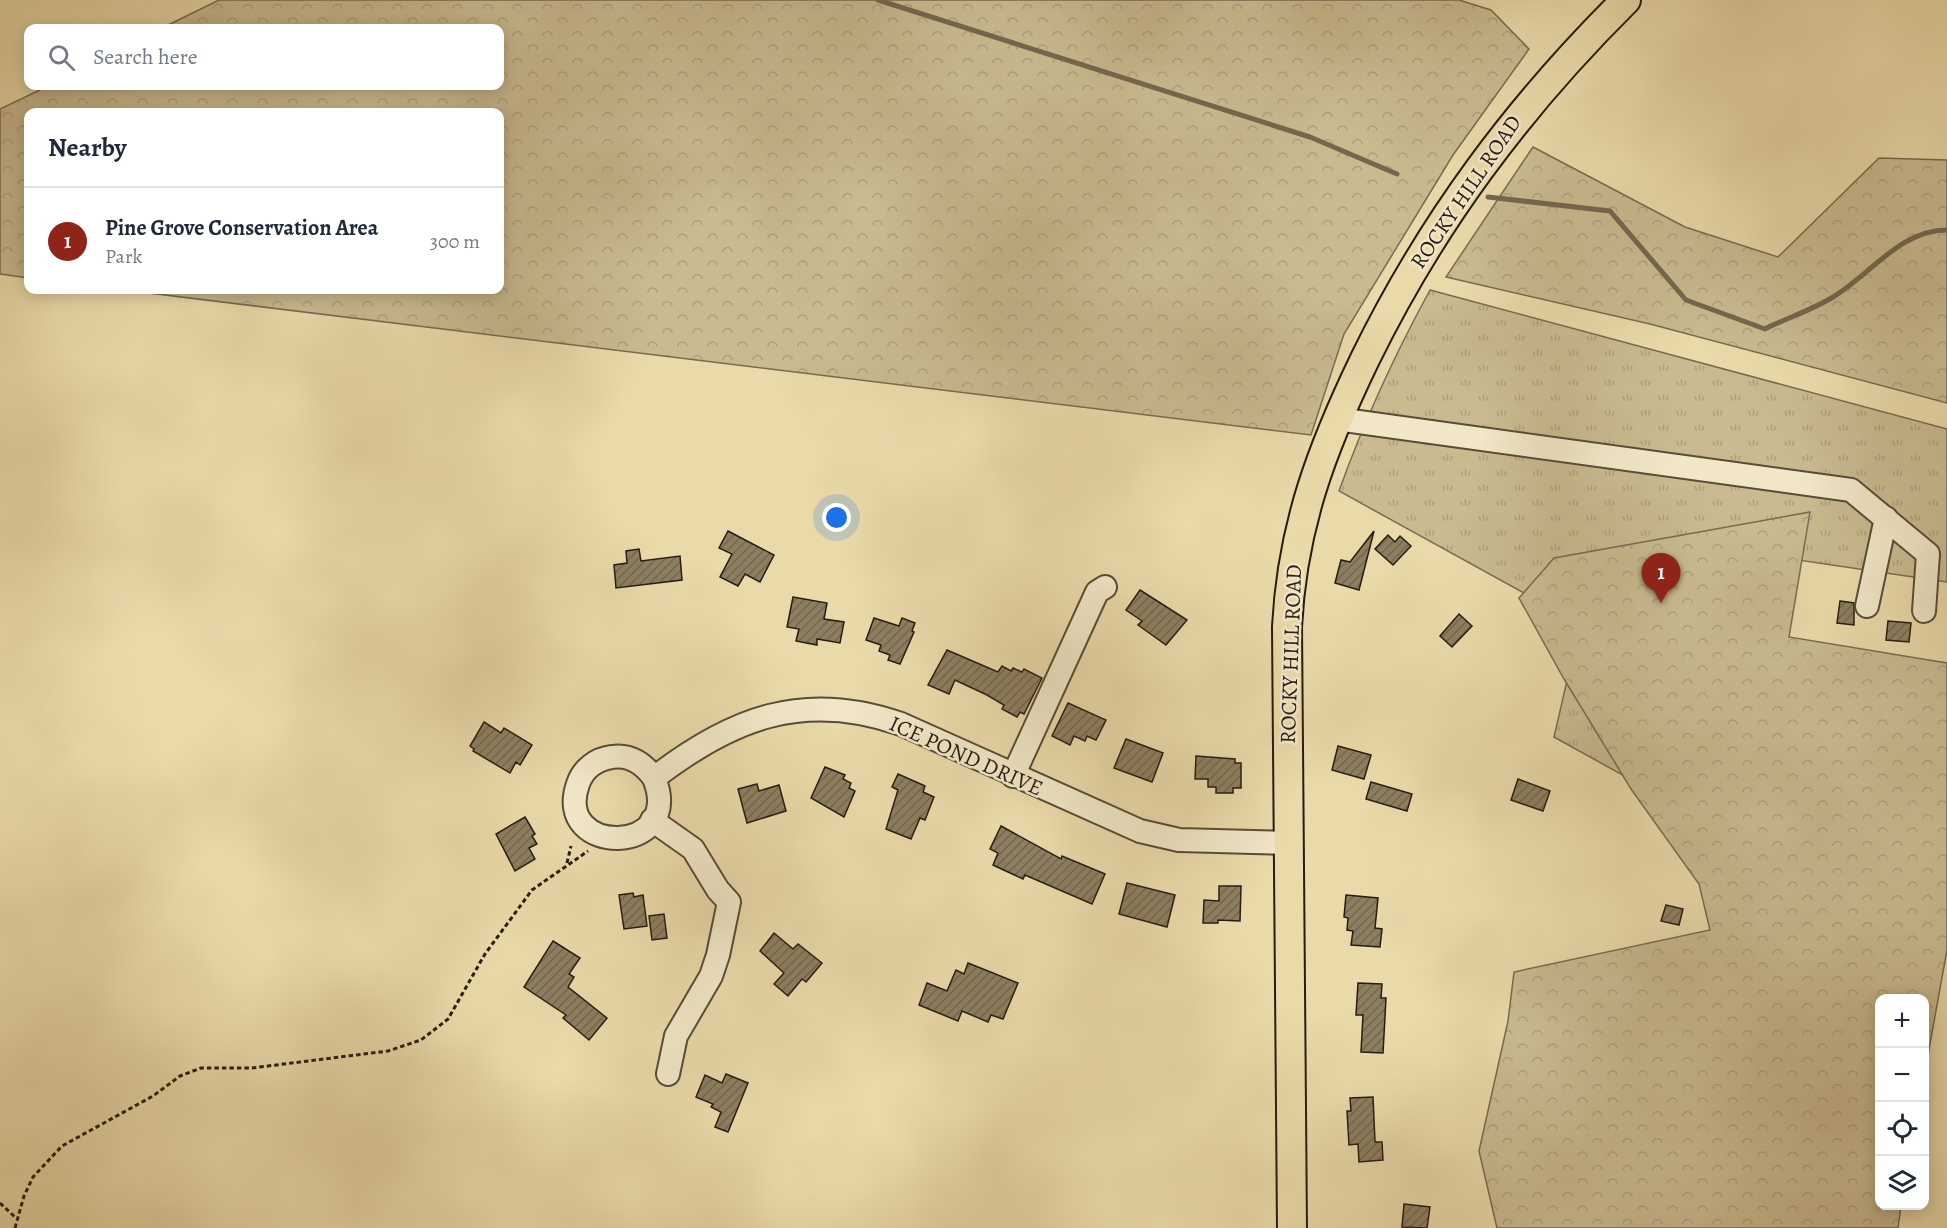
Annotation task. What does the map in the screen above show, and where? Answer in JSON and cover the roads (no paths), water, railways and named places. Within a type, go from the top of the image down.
[{"type":"main road","name":"ROCKY HILL ROAD","points":[[1292,1228],[1287,627],[1292,564],[1313,478],[1337,419],[1399,292],[1460,195],[1533,98],[1626,0]]},
{"type":"street","points":[[1337,419],[1851,490],[1928,554],[1924,611]]},
{"type":"street","points":[[1867,606],[1886,518]]},
{"type":"street","points":[[1013,776],[1097,592],[1105,587]]},
{"type":"street","name":"ICE POND DRIVE","points":[[654,778],[690,751],[731,728],[772,714],[808,709],[844,710],[882,718],[1140,831],[1179,840],[1289,843]]},
{"type":"street","points":[[620,756],[640,763],[654,778],[659,799],[652,820],[633,837],[607,839],[589,829],[577,812],[576,792],[584,772],[600,760],[620,756]]},
{"type":"street","points":[[652,820],[693,849],[718,890],[729,902],[718,956],[711,976],[676,1036],[668,1074]]},
{"type":"waterway","points":[[878,0],[1310,137],[1397,174]]},
{"type":"waterway","points":[[1488,197],[1610,211],[1686,300],[1765,329],[1833,297],[1900,245],[1930,232],[1947,230]]},
{"type":"place","name":"Pine Grove Conservation Area","points":[[1661,603]]}]
